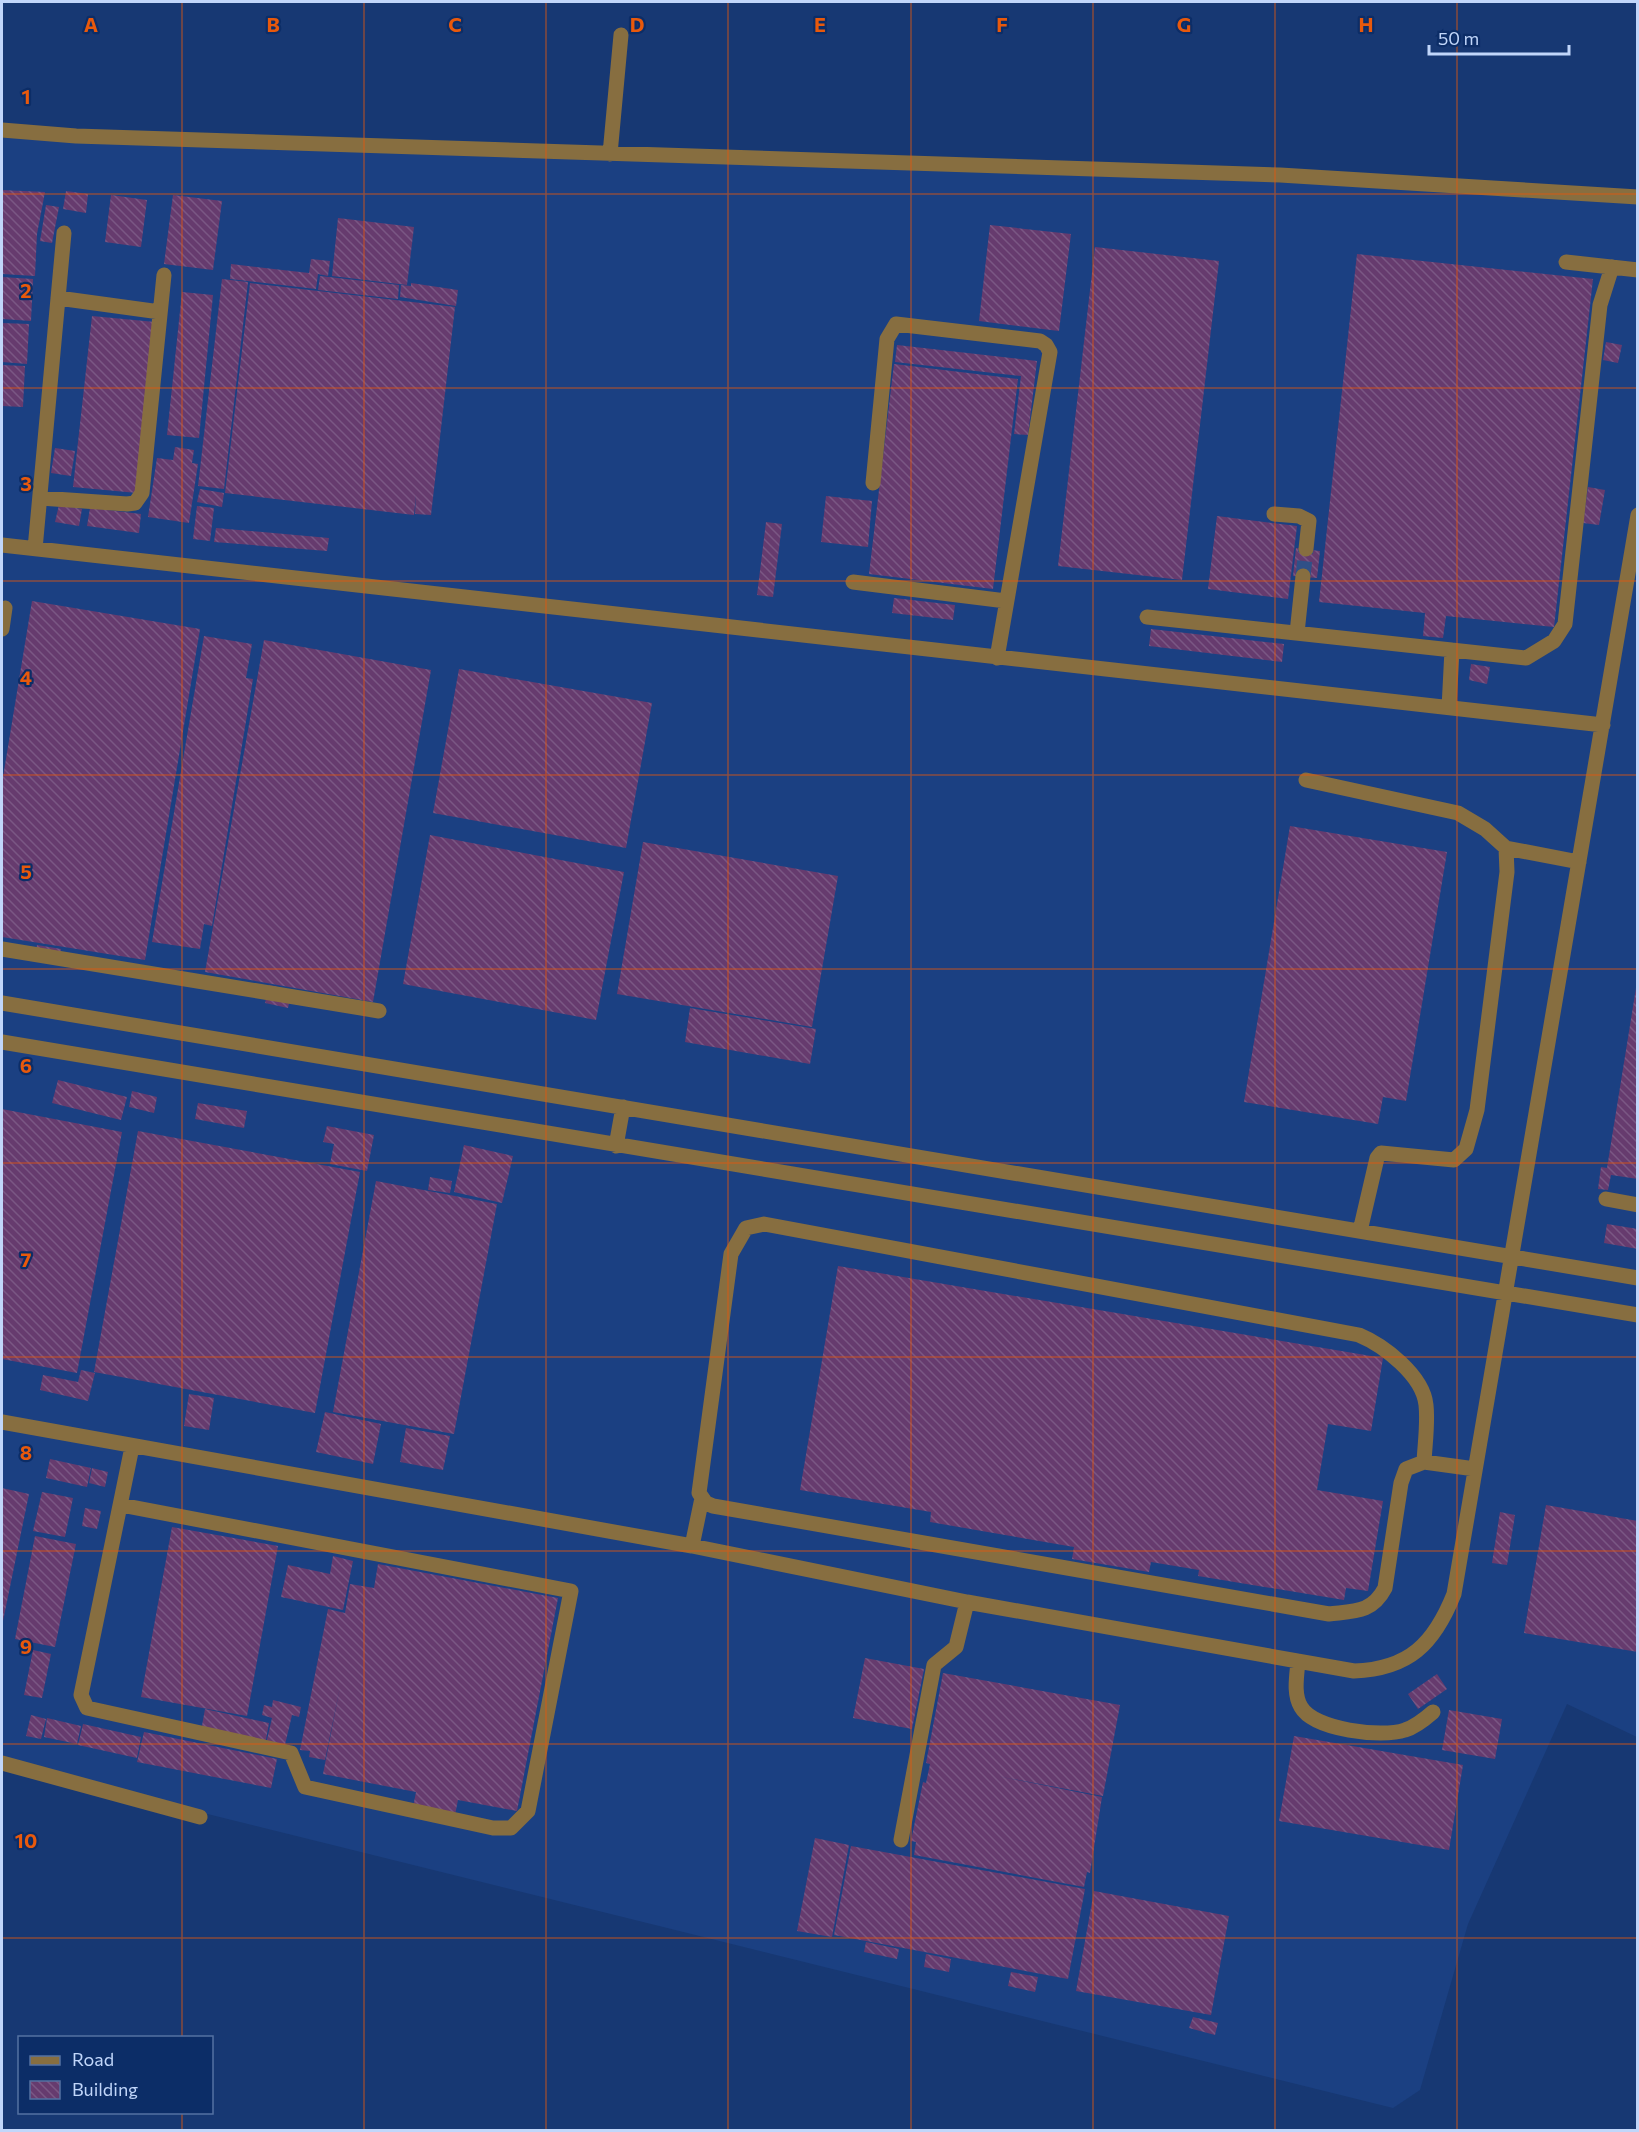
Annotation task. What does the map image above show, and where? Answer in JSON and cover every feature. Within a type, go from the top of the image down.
[{"type":"street","points":[[610,154],[621,35]]},
{"type":"street","points":[[2,130],[76,136],[1280,176],[1638,197]]},
{"type":"street","points":[[35,549],[64,233]]},
{"type":"street","points":[[1566,262],[1638,270]]},
{"type":"street","points":[[1147,617],[1526,658],[1554,641],[1565,624],[1600,305],[1612,267]]},
{"type":"street","points":[[40,498],[135,503],[142,493],[164,275]]},
{"type":"street","points":[[58,298],[160,312]]},
{"type":"street","points":[[873,483],[887,339],[896,324],[1040,341],[1046,345],[1050,352],[997,658]]},
{"type":"street","points":[[1274,514],[1299,516],[1309,521],[1306,549]]},
{"type":"street","points":[[2,1422],[692,1546],[967,1602],[1354,1671],[1369,1670],[1407,1659],[1429,1640],[1443,1621],[1454,1594],[1638,515]]},
{"type":"street","points":[[2,545],[1603,725]]},
{"type":"street","points":[[1297,633],[1303,576]]},
{"type":"street","points":[[853,582],[1006,601]]},
{"type":"street","points":[[2,629],[5,608]]},
{"type":"street","points":[[1449,708],[1452,650]]},
{"type":"street","points":[[1306,780],[1458,813],[1485,829],[1506,848],[1579,862]]},
{"type":"street","points":[[1360,1231],[1377,1158],[1381,1154],[1454,1160],[1466,1149],[1477,1110],[1507,872],[1506,848]]},
{"type":"street","points":[[2,949],[379,1011]]},
{"type":"street","points":[[2,1004],[1638,1278]]},
{"type":"street","points":[[2,1042],[1638,1315]]},
{"type":"street","points":[[616,1146],[623,1107]]},
{"type":"street","points":[[1606,1199],[1638,1205]]},
{"type":"street","points":[[692,1546],[702,1498],[699,1482],[731,1254],[746,1228],[764,1224],[1359,1335],[1378,1343],[1399,1360],[1426,1402],[1424,1462]]},
{"type":"street","points":[[121,1505],[571,1591],[528,1811],[511,1828],[493,1828],[305,1787],[291,1753],[87,1708],[81,1695],[132,1447]]},
{"type":"street","points":[[702,1498],[713,1506],[1329,1614],[1369,1608],[1380,1599],[1386,1588],[1401,1483],[1406,1469],[1424,1462],[1475,1469]]},
{"type":"street","points":[[901,1840],[934,1665],[956,1647],[967,1602]]},
{"type":"street","points":[[1298,1661],[1296,1692],[1300,1706],[1310,1717],[1353,1732],[1404,1731],[1433,1712]]},
{"type":"street","points":[[2,1762],[200,1817]]},
{"type":"shaded area","points":[[2,130],[1637,197],[1637,1737],[1567,1704],[1468,1924],[1420,2090],[1393,2108],[2,1763]]},
{"type":"building","points":[[2,190],[45,192],[37,234],[35,276],[2,274]]},
{"type":"building","points":[[66,191],[88,194],[86,213],[63,209]]},
{"type":"building","points":[[111,195],[147,200],[141,247],[105,242]]},
{"type":"building","points":[[173,195],[222,201],[213,270],[164,264]]},
{"type":"building","points":[[46,205],[59,207],[52,243],[40,241]]},
{"type":"building","points":[[338,218],[414,227],[407,285],[332,276]]},
{"type":"building","points":[[990,225],[1071,234],[1059,331],[979,321]]},
{"type":"building","points":[[1095,247],[1219,261],[1182,580],[1058,566]]},
{"type":"building","points":[[1357,254],[1593,279],[1554,627],[1446,616],[1443,638],[1423,636],[1425,613],[1319,602]]},
{"type":"building","points":[[311,259],[330,261],[328,276],[318,274],[316,289],[230,279],[231,264],[309,273]]},
{"type":"building","points":[[320,276],[399,285],[398,299],[318,290]]},
{"type":"building","points":[[2,277],[33,279],[31,321],[2,319]]},
{"type":"building","points":[[222,279],[248,282],[224,489],[198,486]]},
{"type":"building","points":[[250,283],[455,307],[431,515],[415,514],[416,495],[414,515],[225,493]]},
{"type":"building","points":[[411,283],[458,290],[456,306],[400,297],[401,285],[411,286]]},
{"type":"building","points":[[182,292],[213,295],[199,438],[167,435]]},
{"type":"building","points":[[92,316],[155,322],[137,493],[73,487]]},
{"type":"building","points":[[2,323],[29,324],[27,364],[2,362]]},
{"type":"building","points":[[1606,342],[1622,345],[1618,363],[1603,360]]},
{"type":"building","points":[[897,345],[1037,361],[1028,435],[1014,434],[1021,376],[895,362]]},
{"type":"building","points":[[894,364],[1018,379],[993,589],[869,574]]},
{"type":"building","points":[[2,365],[25,366],[23,407],[2,406]]},
{"type":"building","points":[[175,447],[194,450],[192,463],[198,464],[189,523],[148,517],[157,458],[173,460]]},
{"type":"building","points":[[55,448],[75,451],[71,476],[51,473]]},
{"type":"building","points":[[1588,487],[1605,490],[1599,525],[1583,523]]},
{"type":"building","points":[[200,489],[224,493],[222,507],[197,502]]},
{"type":"building","points":[[826,496],[872,501],[868,547],[821,542]]},
{"type":"building","points":[[59,505],[82,509],[79,526],[55,522]]},
{"type":"building","points":[[197,506],[214,508],[210,541],[193,539]]},
{"type":"building","points":[[90,508],[141,514],[139,533],[87,526]]},
{"type":"building","points":[[1217,516],[1297,526],[1288,599],[1208,589]]},
{"type":"building","points":[[766,522],[782,524],[773,597],[757,595]]},
{"type":"building","points":[[216,528],[329,538],[327,551],[214,542]]},
{"type":"building","points":[[1296,548],[1320,551],[1317,578],[1293,576]]},
{"type":"building","points":[[894,598],[955,605],[953,620],[892,613]]},
{"type":"building","points":[[32,601],[200,629],[145,960],[2,937],[2,783]]},
{"type":"building","points":[[1151,629],[1284,644],[1282,662],[1149,646]]},
{"type":"building","points":[[204,636],[252,644],[246,678],[253,679],[212,926],[204,924],[200,949],[152,942]]},
{"type":"building","points":[[264,640],[431,670],[373,1002],[205,972]]},
{"type":"building","points":[[1471,664],[1490,667],[1487,684],[1469,680]]},
{"type":"building","points":[[459,669],[652,703],[626,848],[433,813]]},
{"type":"building","points":[[1290,826],[1447,852],[1406,1101],[1383,1097],[1378,1124],[1244,1102]]},
{"type":"building","points":[[430,835],[624,872],[596,1020],[403,984]]},
{"type":"building","points":[[643,842],[838,876],[812,1027],[617,994]]},
{"type":"building","points":[[37,945],[61,949],[59,962],[35,958]]},
{"type":"building","points":[[269,985],[292,990],[288,1008],[265,1003]]},
{"type":"building","points":[[1636,988],[1638,1179],[1611,1175],[1608,1190],[1598,1189],[1601,1167],[1607,1168]]},
{"type":"building","points":[[690,1008],[816,1029],[810,1064],[685,1042]]},
{"type":"building","points":[[58,1080],[127,1097],[121,1120],[52,1103]]},
{"type":"building","points":[[132,1091],[157,1097],[154,1113],[129,1107]]},
{"type":"building","points":[[198,1103],[247,1111],[244,1128],[195,1119]]},
{"type":"building","points":[[2,1109],[122,1132],[77,1373],[2,1359]]},
{"type":"building","points":[[327,1126],[374,1135],[367,1171],[330,1164],[334,1144],[323,1142]]},
{"type":"building","points":[[138,1131],[360,1172],[315,1413],[94,1372]]},
{"type":"building","points":[[464,1145],[513,1156],[502,1203],[454,1192]]},
{"type":"building","points":[[430,1177],[452,1181],[450,1193],[428,1190]]},
{"type":"building","points":[[376,1181],[497,1204],[454,1434],[333,1412]]},
{"type":"building","points":[[1607,1224],[1638,1229],[1638,1249],[1604,1243]]},
{"type":"building","points":[[838,1266],[1383,1358],[1371,1431],[1328,1424],[1317,1490],[1383,1501],[1368,1591],[1346,1588],[1344,1600],[1198,1576],[1199,1570],[1151,1562],[1149,1572],[1072,1559],[1074,1547],[930,1522],[931,1512],[800,1490]]},
{"type":"building","points":[[81,1370],[95,1373],[88,1401],[40,1390],[43,1375],[78,1382]]},
{"type":"building","points":[[189,1394],[214,1398],[209,1430],[184,1426]]},
{"type":"building","points":[[325,1412],[381,1424],[373,1464],[316,1452]]},
{"type":"building","points":[[406,1428],[450,1436],[443,1470],[400,1462]]},
{"type":"building","points":[[50,1459],[91,1468],[87,1487],[46,1478]]},
{"type":"building","points":[[92,1468],[108,1472],[105,1487],[89,1483]]},
{"type":"building","points":[[2,1488],[29,1494],[3,1621],[2,1621]]},
{"type":"building","points":[[42,1492],[73,1498],[65,1537],[33,1531]]},
{"type":"building","points":[[1546,1505],[1638,1521],[1638,1652],[1524,1633]]},
{"type":"building","points":[[85,1508],[101,1511],[97,1529],[82,1526]]},
{"type":"building","points":[[1500,1512],[1515,1515],[1507,1565],[1492,1563]]},
{"type":"building","points":[[172,1527],[278,1546],[247,1716],[141,1697]]},
{"type":"building","points":[[35,1536],[76,1544],[55,1647],[15,1639]]},
{"type":"building","points":[[333,1556],[353,1561],[343,1610],[281,1597],[288,1565],[330,1574]]},
{"type":"building","points":[[378,1564],[558,1598],[517,1811],[458,1800],[455,1815],[413,1807],[416,1792],[323,1774],[340,1687],[325,1760],[309,1757],[310,1751],[300,1750],[328,1609],[345,1613],[350,1584],[374,1588]]},
{"type":"building","points":[[33,1650],[51,1654],[42,1698],[24,1695]]},
{"type":"building","points":[[865,1658],[924,1669],[912,1729],[853,1718]]},
{"type":"building","points":[[943,1673],[1120,1705],[1103,1796],[997,1776],[1102,1797],[1090,1873],[1087,1872],[1084,1887],[914,1855],[916,1842],[911,1841],[923,1782],[926,1783],[930,1764],[926,1763]]},
{"type":"building","points":[[1437,1674],[1447,1689],[1418,1709],[1408,1694]]},
{"type":"building","points":[[273,1700],[301,1707],[299,1717],[292,1715],[284,1749],[266,1744],[272,1718],[262,1715],[264,1705],[272,1707]]},
{"type":"building","points":[[205,1709],[269,1723],[265,1745],[201,1731]]},
{"type":"building","points":[[1449,1710],[1502,1719],[1495,1759],[1442,1750]]},
{"type":"building","points":[[31,1715],[46,1719],[41,1739],[26,1736]]},
{"type":"building","points":[[47,1718],[81,1726],[77,1744],[44,1737]]},
{"type":"building","points":[[83,1724],[141,1737],[137,1758],[78,1745]]},
{"type":"building","points":[[144,1732],[277,1759],[271,1788],[137,1762]]},
{"type":"building","points":[[1294,1736],[1463,1765],[1449,1850],[1279,1821]]},
{"type":"building","points":[[815,1838],[849,1845],[832,1937],[797,1931]]},
{"type":"building","points":[[851,1846],[1085,1889],[1068,1979],[834,1935]]},
{"type":"building","points":[[1094,1891],[1229,1916],[1211,2015],[1076,1991]]},
{"type":"building","points":[[866,1942],[899,1949],[897,1959],[864,1952]]},
{"type":"building","points":[[926,1954],[951,1959],[949,1972],[924,1967]]},
{"type":"building","points":[[1011,1972],[1038,1977],[1035,1992],[1008,1986]]},
{"type":"building","points":[[1193,2017],[1218,2023],[1215,2035],[1189,2028]]},
{"type":"tunnel","points":[[1303,576],[1306,549]]}]
